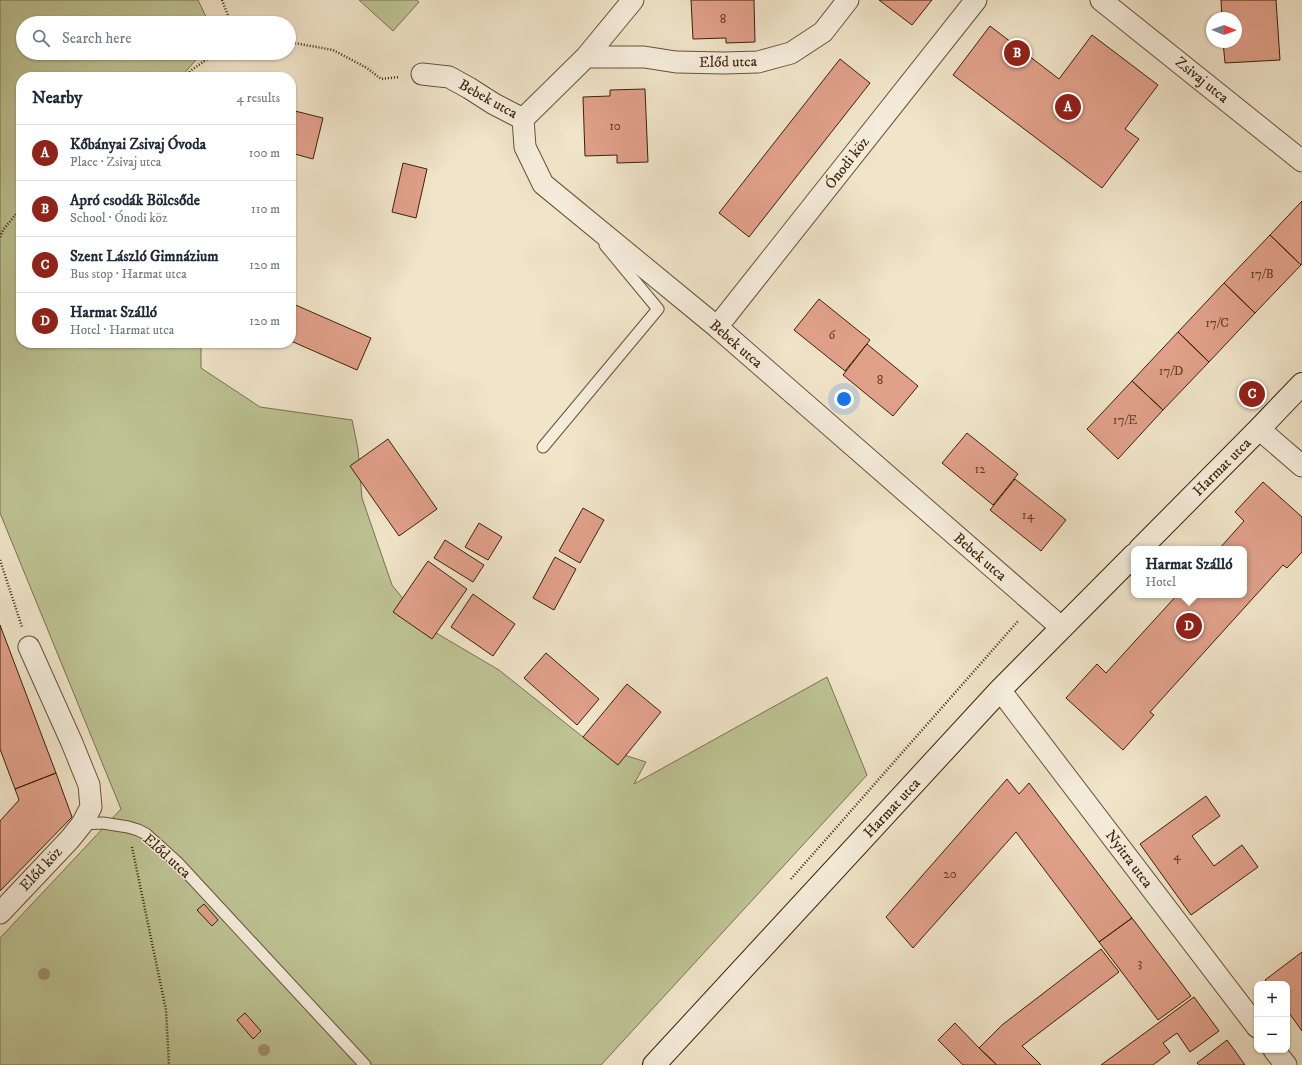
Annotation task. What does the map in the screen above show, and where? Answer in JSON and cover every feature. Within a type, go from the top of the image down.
[{"type":"street","points":[[523,119],[586,57],[633,0]]},
{"type":"street","name":"Előd utca","points":[[586,57],[644,57],[676,62],[758,62],[791,53],[823,32],[848,0]]},
{"type":"street","name":"Ónodi köz","points":[[717,327],[976,0]]},
{"type":"street","name":"Zsivaj utca","points":[[1101,0],[1302,161]]},
{"type":"street","name":"Bebek utca","points":[[422,74],[448,77],[523,119],[525,147],[543,184],[717,327],[1062,628]]},
{"type":"street","name":"Harmat utca","points":[[1143,546],[1302,384]]},
{"type":"street","points":[[1259,429],[1302,466]]},
{"type":"street","name":"Harmat utca","points":[[654,1065],[1000,690],[1131,558]]},
{"type":"street","points":[[29,647],[72,743],[89,786],[91,807],[82,824]]},
{"type":"street","name":"Nyitra utca","points":[[1000,690],[1254,1023]]},
{"type":"street","name":"Előd köz","points":[[0,912],[82,824]]},
{"type":"street","points":[[1276,1053],[1286,1065]]},
{"type":"lane","points":[[543,447],[658,309],[578,212]]},
{"type":"lane","name":"Előd utca","points":[[82,824],[103,823],[128,827],[146,834],[177,862],[365,1065]]},
{"type":"path","points":[[222,0],[228,16]]},
{"type":"path","points":[[296,43],[333,50],[367,68],[381,79],[422,74]]},
{"type":"path","points":[[189,72],[206,60]]},
{"type":"path","points":[[0,237],[3,230],[16,214]]},
{"type":"path","points":[[0,560],[29,647]]},
{"type":"path","points":[[790,881],[1034,604]]},
{"type":"path","points":[[128,827],[166,1010],[169,1065]]},
{"type":"green space","points":[[0,0],[198,0],[206,16],[16,16],[16,60],[196,60],[185,72],[16,72],[16,348],[201,348],[201,368],[260,407],[352,420],[358,449],[362,498],[392,585],[426,627],[499,670],[593,745],[646,762],[634,784],[827,677],[867,775],[601,1065],[0,1065],[0,938],[121,809],[0,513]]},
{"type":"green space","points":[[359,0],[417,0],[419,2],[393,31]]},
{"type":"building","points":[[691,0],[754,0],[755,42],[726,43],[726,38],[693,39]]},
{"type":"building","points":[[879,0],[932,0],[912,25]]},
{"type":"building","points":[[1221,0],[1276,0],[1280,60],[1225,63],[1224,48],[1242,48],[1242,12],[1222,12]]},
{"type":"building","points":[[990,26],[1059,79],[1092,35],[1158,85],[1125,129],[1139,139],[1102,188],[953,75]]},
{"type":"building","points":[[840,59],[870,83],[749,237],[719,213]]},
{"type":"building","points":[[645,89],[648,162],[617,163],[617,155],[585,156],[583,97],[610,96],[610,90]]},
{"type":"building","points":[[296,111],[323,118],[313,159],[296,154]]},
{"type":"building","points":[[403,163],[427,169],[416,218],[392,212]]},
{"type":"building","points":[[1302,201],[1302,263],[1301,265],[1270,235]]},
{"type":"building","points":[[1270,235],[1301,265],[1255,313],[1224,283]]},
{"type":"building","points":[[1224,283],[1255,313],[1209,362],[1178,332]]},
{"type":"building","points":[[819,299],[870,340],[845,371],[794,330]]},
{"type":"building","points":[[296,305],[371,338],[357,370],[296,343]]},
{"type":"building","points":[[1178,332],[1209,362],[1163,410],[1132,381]]},
{"type":"building","points":[[867,344],[918,386],[893,416],[843,375]]},
{"type":"building","points":[[1132,381],[1163,410],[1118,459],[1087,429]]},
{"type":"building","points":[[967,433],[1018,474],[993,505],[942,463]]},
{"type":"building","points":[[388,439],[437,509],[399,536],[350,466]]},
{"type":"building","points":[[1015,479],[1066,520],[1041,551],[990,510]]},
{"type":"building","points":[[1263,482],[1302,517],[1302,552],[1287,568],[1283,565],[1150,712],[1154,715],[1123,750],[1066,698],[1097,664],[1106,673],[1174,598],[1247,598],[1247,546],[1222,546],[1244,521],[1235,512]]},
{"type":"building","points":[[583,508],[604,520],[580,563],[559,551]]},
{"type":"building","points":[[479,523],[502,537],[488,560],[465,547]]},
{"type":"building","points":[[445,540],[484,565],[473,582],[434,558]]},
{"type":"building","points":[[555,557],[576,569],[554,610],[533,598]]},
{"type":"building","points":[[428,561],[467,589],[432,639],[393,612]]},
{"type":"building","points":[[473,594],[515,624],[493,656],[451,627]]},
{"type":"building","points":[[0,625],[56,773],[15,789],[0,749]]},
{"type":"building","points":[[546,653],[599,699],[577,725],[524,678]]},
{"type":"building","points":[[627,684],[661,712],[618,765],[583,737]]},
{"type":"building","points":[[56,773],[72,817],[0,891],[0,821],[19,800],[15,789]]},
{"type":"building","points":[[1007,779],[1019,794],[1029,783],[1132,918],[1099,942],[1016,832],[913,948],[886,917]]},
{"type":"building","points":[[1206,796],[1220,816],[1192,836],[1214,866],[1242,845],[1258,867],[1191,915],[1140,844]]},
{"type":"building","points":[[204,904],[218,920],[212,926],[197,910]]},
{"type":"building","points":[[1132,918],[1191,996],[1158,1020],[1099,942]]},
{"type":"building","points":[[1101,949],[1119,972],[1022,1046],[1041,1065],[997,1065],[979,1048],[1002,1025]]},
{"type":"building","points":[[1302,952],[1302,1031],[1290,1014],[1290,981],[1265,980]]},
{"type":"building","points":[[1194,997],[1219,1031],[1190,1052],[1177,1033],[1163,1043],[1170,1052],[1153,1065],[1101,1065]]},
{"type":"building","points":[[245,1013],[261,1031],[253,1039],[237,1020]]},
{"type":"building","points":[[955,1023],[997,1065],[963,1065],[938,1040]]},
{"type":"building","points":[[1227,1040],[1245,1065],[1199,1065],[1197,1063]]},
{"type":"place","name":"Apró csodák Bölcsőde","points":[[1017,53]]},
{"type":"place","name":"Kőbányai Zsivaj Óvoda","points":[[1068,107]]},
{"type":"place","name":"Szent László Gimnázium","points":[[1252,394]]},
{"type":"place","name":"Harmat Szálló","points":[[1189,626]]}]
